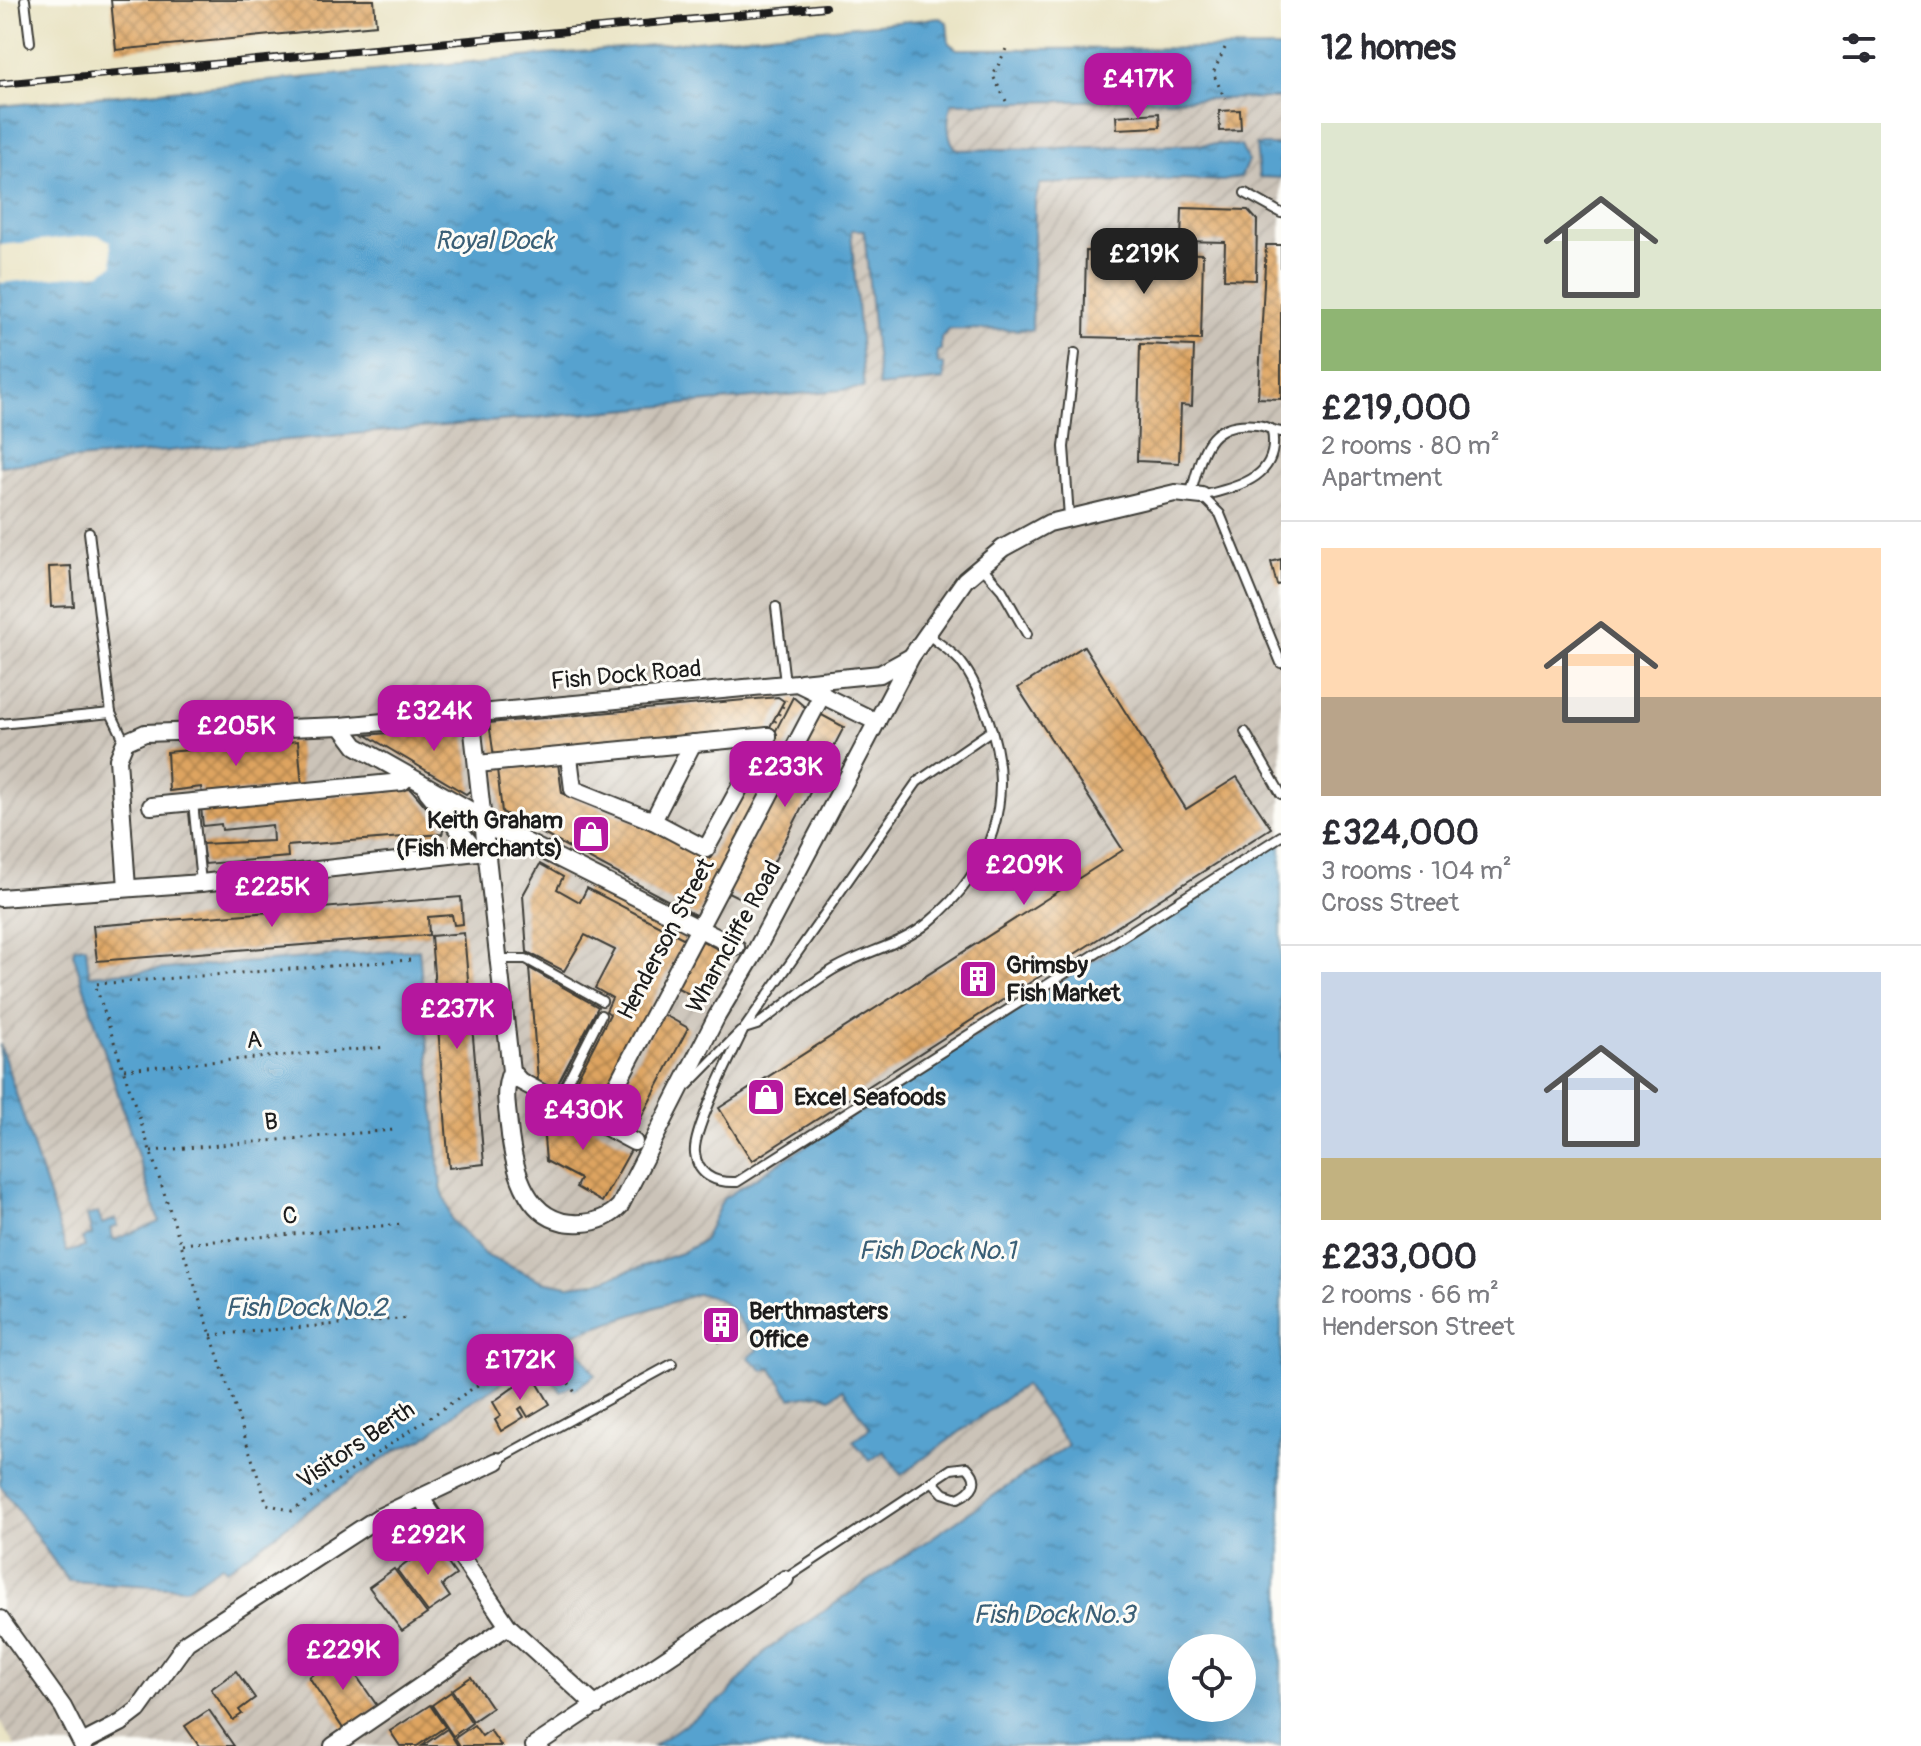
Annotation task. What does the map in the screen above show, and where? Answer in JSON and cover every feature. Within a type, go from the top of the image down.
[{"type":"street","name":"Wharncliffe Road","points":[[511,1071],[505,1086],[513,1162],[523,1190],[544,1212],[566,1222],[591,1222],[614,1213],[911,657],[965,580],[1026,533],[1069,517],[1197,494]]},
{"type":"street","name":"Fish Dock Road","points":[[125,742],[158,732],[341,726],[880,674],[911,657]]},
{"type":"street","name":"Fish Dock Road","points":[[791,683],[823,693],[877,722]]},
{"type":"street","name":"Henderson Street","points":[[597,1122],[823,693]]},
{"type":"street","points":[[471,714],[483,822],[482,851],[511,1071],[520,1081],[634,1142]]},
{"type":"street","points":[[341,726],[356,746],[483,822],[736,947]]},
{"type":"street","points":[[477,764],[768,736]]},
{"type":"street","points":[[569,757],[573,789],[653,821],[706,849],[768,736]]},
{"type":"street","points":[[125,742],[118,759],[118,778],[127,888]]},
{"type":"street","points":[[653,821],[693,743]]},
{"type":"street","points":[[151,806],[415,780]]},
{"type":"street","points":[[415,780],[482,851]]},
{"type":"street","points":[[0,898],[201,883],[482,851]]},
{"type":"street","points":[[0,1619],[63,1707],[83,1744],[138,1710],[187,1642],[379,1517],[497,1461]]},
{"type":"street","points":[[420,1497],[508,1626],[596,1706]]},
{"type":"street","points":[[534,1746],[785,1579]]},
{"type":"street","points":[[333,1746],[508,1626]]},
{"type":"lane","points":[[25,0],[30,42]]},
{"type":"lane","points":[[1245,193],[1281,213]]},
{"type":"lane","points":[[1069,517],[1064,447],[1075,353]]},
{"type":"lane","points":[[1253,424],[1277,432],[1279,458],[1273,468],[1258,480],[1197,494],[1206,443],[1216,432],[1253,424]]},
{"type":"lane","points":[[1197,494],[1220,514],[1281,663]]},
{"type":"lane","points":[[89,532],[111,713],[125,742]]},
{"type":"lane","points":[[981,565],[1002,590],[1027,634]]},
{"type":"lane","points":[[776,607],[791,683]]},
{"type":"lane","points":[[926,634],[958,659],[977,685],[992,730],[1003,787],[991,842],[949,905],[926,925],[886,947],[836,968],[757,1025],[744,1029],[702,1125],[695,1152],[704,1173],[718,1183],[737,1182],[1281,836]]},
{"type":"lane","points":[[0,724],[111,713]]},
{"type":"lane","points":[[676,1098],[744,1029],[917,782],[992,730]]},
{"type":"lane","points":[[1245,732],[1281,794]]},
{"type":"lane","points":[[193,802],[201,883]]},
{"type":"lane","points":[[498,959],[526,959],[602,1001]]},
{"type":"lane","points":[[557,1101],[601,1015]]},
{"type":"lane","points":[[497,1461],[672,1364]]},
{"type":"lane","points":[[785,1579],[933,1482],[960,1466],[974,1474],[976,1482],[971,1491],[958,1498],[943,1493],[933,1482]]},
{"type":"path","points":[[1225,48],[1213,73],[1225,99]]},
{"type":"path","points":[[1006,49],[993,76],[1006,101]]},
{"type":"path","points":[[768,736],[786,702],[791,683]]},
{"type":"path","points":[[410,960],[95,984],[211,1335],[410,1318]]},
{"type":"path","name":"A","points":[[123,1069],[387,1047]]},
{"type":"path","name":"B","points":[[150,1151],[394,1130]]},
{"type":"path","name":"C","points":[[181,1244],[402,1224]]},
{"type":"path","name":"Visitors Berth","points":[[211,1335],[267,1504],[292,1511],[541,1342],[576,1394]]},
{"type":"shaded area","points":[[1281,98],[1281,145],[1257,145],[1259,177],[1281,178],[1281,840],[723,1199],[703,1241],[681,1253],[580,1285],[542,1281],[499,1264],[473,1245],[452,1220],[438,1166],[419,949],[89,975],[76,947],[73,953],[159,1222],[114,1240],[110,1229],[87,1216],[93,1235],[85,1247],[67,1253],[0,1044],[0,466],[864,388],[850,230],[864,230],[880,386],[944,380],[944,364],[938,364],[937,351],[941,350],[940,338],[949,329],[1032,330],[1035,201],[1040,184],[1204,179],[1222,146],[958,150],[951,144],[949,136],[952,103]]},
{"type":"shaded area","points":[[697,1293],[718,1296],[729,1306],[758,1351],[749,1357],[770,1368],[791,1398],[828,1395],[842,1388],[901,1474],[1024,1384],[1068,1446],[765,1651],[726,1696],[653,1746],[15,1746],[0,1721],[0,1485],[68,1581],[187,1588],[222,1565],[226,1569],[334,1492],[399,1449],[424,1439],[465,1405],[526,1369],[531,1370],[541,1363],[561,1392],[571,1386],[575,1390],[595,1375],[569,1336]]},
{"type":"water","name":"Royal Dock","points":[[940,18],[947,22],[949,43],[957,49],[1281,48],[1281,98],[952,103],[949,128],[951,141],[958,150],[1222,144],[1241,146],[1248,161],[1241,177],[1223,181],[1180,179],[1040,184],[1035,201],[1032,330],[949,329],[941,338],[941,350],[937,351],[938,364],[944,364],[944,380],[879,387],[864,230],[851,230],[864,388],[0,466],[0,106]]},
{"type":"water","points":[[1256,145],[1281,145],[1281,178],[1259,177]]},
{"type":"water","points":[[1281,840],[1281,1746],[653,1746],[726,1696],[765,1651],[1068,1445],[1024,1385],[901,1475],[884,1451],[870,1461],[853,1441],[870,1428],[843,1389],[830,1398],[821,1394],[791,1398],[771,1368],[764,1371],[748,1357],[758,1350],[734,1313],[718,1299],[708,1295],[697,1294],[570,1335],[595,1375],[574,1390],[571,1386],[561,1392],[541,1364],[531,1370],[526,1369],[465,1405],[424,1439],[399,1449],[334,1492],[226,1570],[222,1565],[187,1588],[68,1581],[0,1485],[0,1044],[67,1252],[85,1247],[82,1238],[92,1235],[87,1216],[98,1212],[102,1224],[116,1219],[118,1226],[110,1229],[114,1240],[159,1222],[73,953],[75,947],[86,946],[89,975],[419,949],[441,1186],[452,1220],[485,1255],[542,1281],[569,1286],[593,1283],[681,1253],[703,1241],[723,1199]]},
{"type":"pier","points":[[98,235],[110,241],[113,265],[100,273],[0,283],[0,245]]},
{"type":"building","points":[[111,0],[374,0],[376,25],[116,50]]},
{"type":"building","points":[[1240,110],[1241,130],[1220,131],[1219,111]]},
{"type":"building","points":[[1159,113],[1160,127],[1117,129],[1116,116]]},
{"type":"building","points":[[1182,208],[1248,210],[1257,220],[1256,280],[1224,279],[1225,242],[1181,241]]},
{"type":"building","points":[[1266,245],[1281,245],[1281,399],[1258,398]]},
{"type":"building","points":[[1086,251],[1203,254],[1201,340],[1084,337]]},
{"type":"building","points":[[1140,344],[1194,346],[1192,406],[1181,405],[1179,463],[1137,461]]},
{"type":"building","points":[[1281,559],[1281,584],[1277,585],[1271,562]]},
{"type":"building","points":[[71,566],[74,606],[51,607],[49,567]]},
{"type":"building","name":"Grimsby Fish Market","points":[[1084,646],[1186,809],[1237,777],[1271,828],[752,1161],[719,1108],[1123,850],[1018,688]]},
{"type":"building","points":[[778,697],[784,701],[767,732],[494,757],[489,723]]},
{"type":"building","points":[[793,697],[806,708],[697,916],[502,812],[497,769],[558,763],[562,793],[648,827],[710,859]]},
{"type":"building","points":[[818,713],[844,727],[752,904],[726,891]]},
{"type":"building","points":[[464,726],[472,789],[466,794],[366,735]]},
{"type":"building","points":[[298,741],[302,786],[202,795],[201,787],[169,791],[167,752]]},
{"type":"building","points":[[411,789],[444,828],[442,834],[287,846],[288,857],[205,864],[202,844],[273,841],[272,825],[222,830],[221,824],[203,826],[201,807]]},
{"type":"building","points":[[540,864],[563,877],[557,889],[580,902],[587,888],[685,939],[594,1114],[567,1098],[610,1014],[606,1011],[612,998],[595,988],[615,950],[585,935],[564,971],[527,952],[523,895]]},
{"type":"building","points":[[461,897],[463,924],[454,925],[452,915],[428,917],[429,935],[97,961],[93,926]]},
{"type":"building","points":[[464,933],[484,1164],[449,1168],[431,936]]},
{"type":"building","points":[[701,940],[727,954],[702,1001],[676,987]]},
{"type":"building","points":[[529,968],[598,1007],[554,1091],[538,1081]]},
{"type":"building","points":[[661,1013],[688,1028],[633,1133],[606,1120]]},
{"type":"building","points":[[541,1103],[632,1148],[602,1202],[576,1187],[580,1179],[546,1161]]},
{"type":"building","name":"Berthmasters Office","points":[[723,1309],[737,1330],[719,1342],[705,1320]]},
{"type":"building","points":[[532,1374],[550,1404],[528,1417],[522,1407],[519,1409],[524,1417],[501,1431],[495,1420],[501,1416],[493,1402]]},
{"type":"building","points":[[434,1544],[456,1575],[442,1585],[450,1597],[428,1612],[397,1570]]},
{"type":"building","points":[[394,1569],[427,1614],[402,1631],[369,1587]]},
{"type":"building","points":[[342,1655],[378,1707],[344,1730],[309,1677]]},
{"type":"building","points":[[236,1671],[255,1698],[239,1710],[242,1714],[233,1720],[211,1689]]},
{"type":"building","points":[[471,1677],[492,1708],[473,1721],[452,1690]]},
{"type":"building","points":[[451,1692],[472,1723],[453,1736],[432,1705]]},
{"type":"building","points":[[430,1705],[445,1727],[417,1746],[400,1746],[390,1731]]},
{"type":"building","points":[[209,1710],[234,1746],[199,1746],[185,1726]]},
{"type":"building","points":[[474,1725],[482,1736],[490,1730],[501,1746],[460,1746],[455,1738]]},
{"type":"building","points":[[447,1729],[458,1746],[422,1746]]},
{"type":"railway","points":[[0,84],[825,7]]},
{"type":"place","name":"Keith Graham (Fish Merchants)","points":[[591,834]]},
{"type":"place","name":"Grimsby Fish Market","points":[[978,979]]},
{"type":"place","name":"Excel Seafoods","points":[[766,1097]]},
{"type":"place","name":"Berthmasters Office","points":[[721,1325]]},
{"type":"water label","name":"Fish Dock No.1","points":[[937,1251]]},
{"type":"water label","name":"Fish Dock No.2","points":[[306,1308]]},
{"type":"water label","name":"Fish Dock No.3","points":[[1054,1615]]}]
